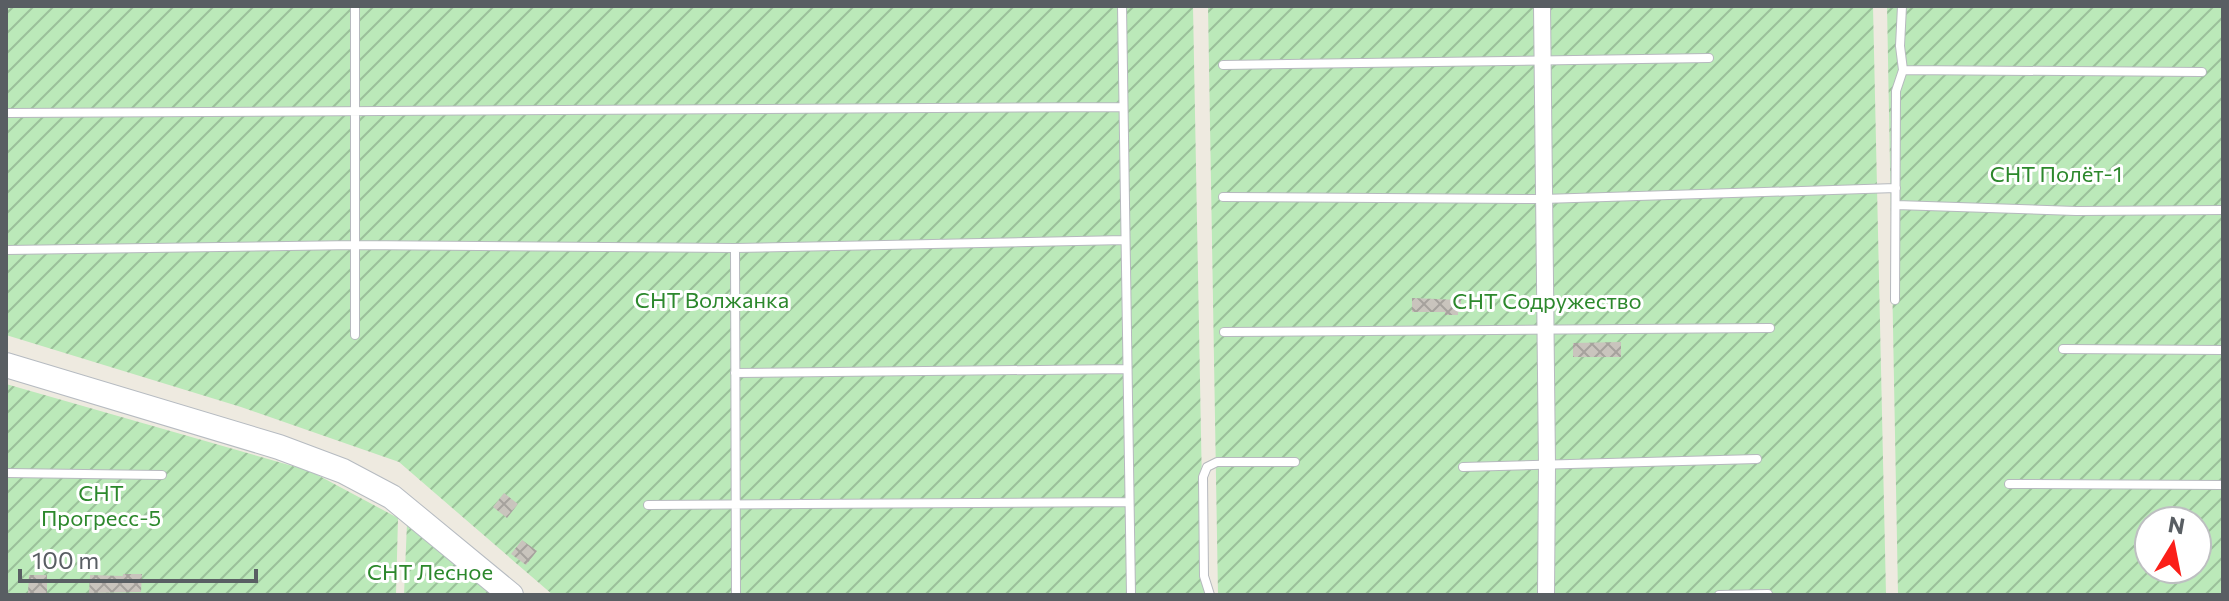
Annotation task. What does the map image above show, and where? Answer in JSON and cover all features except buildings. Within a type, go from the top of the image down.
[{"type":"street","points":[[1542,6],[1546,595]]},
{"type":"street","points":[[6,365],[279,447],[343,471],[392,497],[511,595]]},
{"type":"lane","points":[[355,6],[355,335]]},
{"type":"lane","points":[[1122,6],[1131,595]]},
{"type":"lane","points":[[1895,300],[1896,91],[1903,70],[1900,46],[1902,6]]},
{"type":"lane","points":[[1223,65],[1709,58]]},
{"type":"lane","points":[[1903,70],[2202,72]]},
{"type":"lane","points":[[6,113],[1123,107]]},
{"type":"lane","points":[[1223,197],[1543,199],[1896,188]]},
{"type":"lane","points":[[1896,205],[2076,211],[2223,210]]},
{"type":"lane","points":[[6,250],[355,245],[735,248],[1125,240]]},
{"type":"lane","points":[[735,248],[736,595]]},
{"type":"lane","points":[[1224,332],[1770,328]]},
{"type":"lane","points":[[2063,349],[2223,350]]},
{"type":"lane","points":[[735,373],[1127,369]]},
{"type":"lane","points":[[1463,467],[1757,459]]},
{"type":"lane","points":[[1210,595],[1204,576],[1203,477],[1207,467],[1217,462],[1295,462]]},
{"type":"lane","points":[[6,473],[162,475]]},
{"type":"lane","points":[[2009,484],[2223,485]]},
{"type":"lane","points":[[648,505],[1129,502]]},
{"type":"lane","points":[[1719,595],[1768,594]]},
{"type":"green space","name":"СНТ Волжанка","points":[[6,6],[1193,6],[1204,595],[553,595],[399,462],[241,407],[6,335]]},
{"type":"green space","name":"СНТ Содружество","points":[[1208,6],[1873,6],[1886,595],[1218,595]]},
{"type":"green space","name":"СНТ Полёт-1","points":[[1887,6],[2223,6],[2223,595],[1898,595]]},
{"type":"green space","name":"СНТ Прогресс-5","points":[[6,384],[310,471],[398,518],[396,595],[6,595]]},
{"type":"green space","name":"СНТ Лесное","points":[[407,523],[491,595],[404,595]]}]
